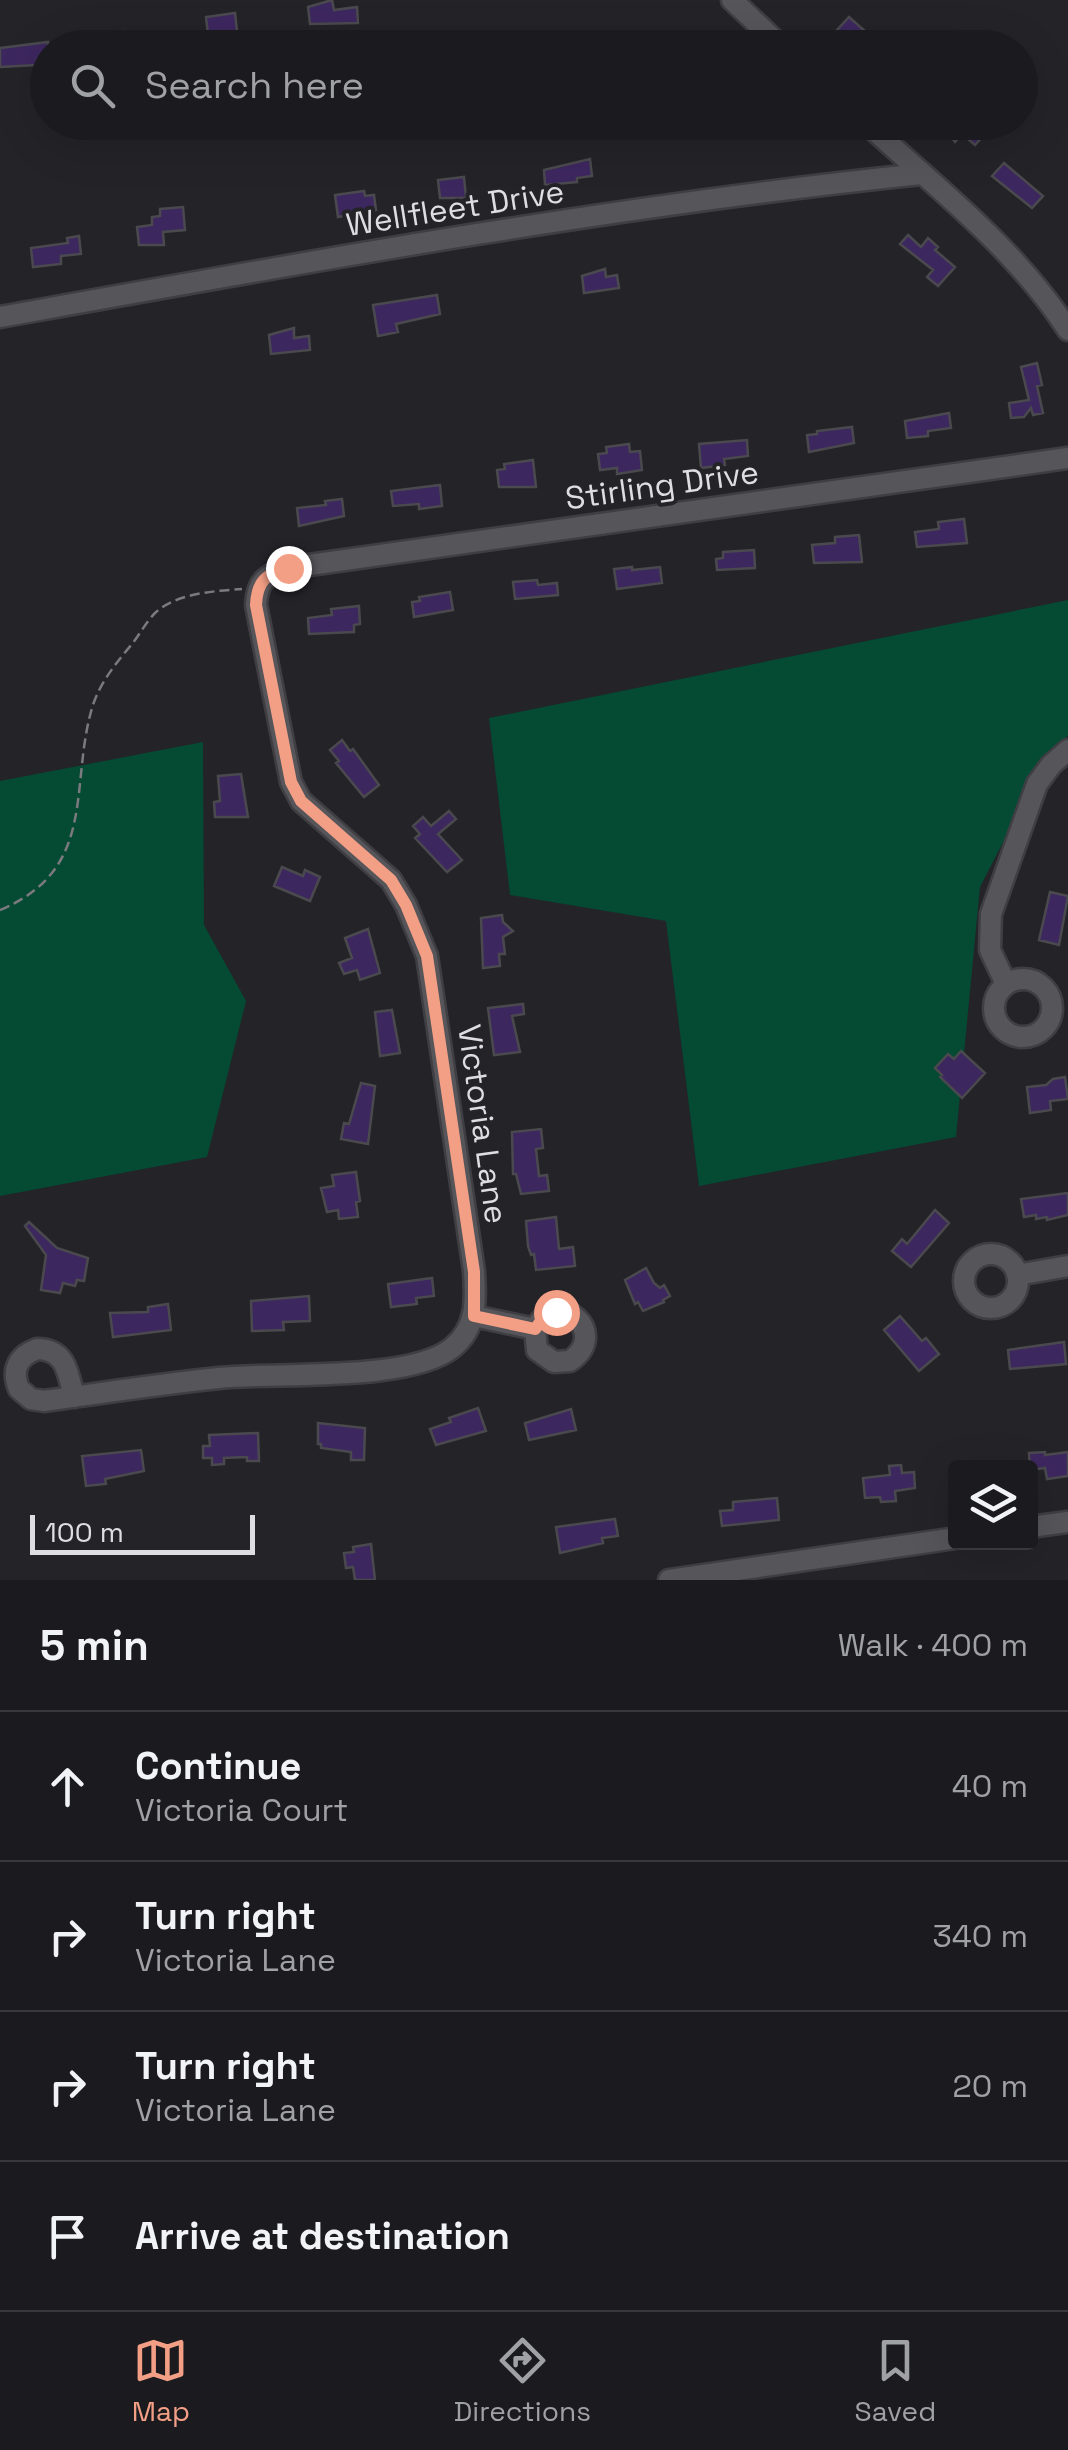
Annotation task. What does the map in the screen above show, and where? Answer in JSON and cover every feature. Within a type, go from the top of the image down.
[{"type":"street","points":[[732,0],[764,30]]},
{"type":"street","points":[[884,140],[1001,246],[1044,292],[1068,330]]},
{"type":"street","name":"Wellfleet Drive","points":[[0,316],[378,249],[685,202],[921,174]]},
{"type":"street","name":"Stirling Drive","points":[[261,582],[288,568],[1068,458]]},
{"type":"street","name":"Victoria Lane","points":[[261,582],[256,605],[291,782],[301,801],[391,880],[427,956],[474,1272],[474,1316]]},
{"type":"street","points":[[1006,984],[990,950],[991,914],[1032,794],[1051,765],[1068,750]]},
{"type":"street","points":[[1018,1276],[1068,1266]]},
{"type":"street","points":[[74,1397],[219,1378],[412,1365],[450,1350],[461,1340],[474,1316],[535,1329]]},
{"type":"street","points":[[1038,1526],[1068,1522]]},
{"type":"street","points":[[669,1580],[948,1539]]},
{"type":"path","points":[[0,910],[26,899],[67,847],[79,812],[84,738],[92,704],[112,668],[157,612],[178,600],[261,582]]},
{"type":"green space","points":[[1068,600],[1068,735],[1042,767],[980,887],[956,1137],[699,1186],[666,921],[510,895],[489,718]]},
{"type":"green space","points":[[203,742],[204,925],[246,1001],[207,1157],[0,1196],[0,781]]},
{"type":"building","points":[[332,0],[334,10],[357,7],[358,23],[310,24],[308,7]]},
{"type":"building","points":[[235,13],[237,30],[207,30],[206,17]]},
{"type":"building","points":[[849,17],[864,30],[837,30]]},
{"type":"building","points":[[30,44],[30,65],[0,67],[0,48]]},
{"type":"building","points":[[590,159],[592,176],[577,178],[577,182],[545,185],[544,170]]},
{"type":"building","points":[[1004,163],[1043,196],[1032,208],[992,176]]},
{"type":"building","points":[[464,177],[466,198],[440,198],[438,180]]},
{"type":"building","points":[[364,191],[365,196],[374,195],[376,210],[338,217],[335,195]]},
{"type":"building","points":[[183,207],[185,230],[163,232],[164,245],[139,245],[137,227],[152,225],[152,217],[160,216],[160,209]]},
{"type":"building","points":[[908,235],[921,247],[928,238],[938,247],[935,250],[955,267],[938,286],[927,277],[933,270],[900,244]]},
{"type":"building","points":[[79,236],[81,254],[61,256],[61,264],[33,267],[31,248],[68,243],[67,238]]},
{"type":"building","points":[[605,269],[606,277],[617,275],[619,288],[584,293],[582,276]]},
{"type":"building","points":[[437,295],[440,314],[396,324],[398,332],[378,336],[373,305]]},
{"type":"building","points":[[294,328],[294,338],[309,336],[310,350],[271,354],[269,335]]},
{"type":"building","points":[[1037,363],[1043,413],[1033,415],[1031,408],[1024,417],[1011,418],[1009,403],[1029,400],[1021,367]]},
{"type":"building","points":[[949,413],[951,428],[907,438],[905,421]]},
{"type":"building","points":[[852,427],[854,443],[809,452],[807,435]]},
{"type":"building","points":[[747,440],[748,456],[724,459],[725,465],[701,468],[699,444]]},
{"type":"building","points":[[629,444],[630,452],[640,451],[642,470],[617,474],[617,468],[600,470],[598,454],[607,453],[606,447]]},
{"type":"building","points":[[533,460],[536,487],[499,487],[497,470],[505,469],[504,464]]},
{"type":"building","points":[[440,485],[442,506],[393,506],[391,491]]},
{"type":"building","points":[[342,499],[344,516],[299,526],[297,508]]},
{"type":"building","points":[[964,519],[967,543],[917,547],[915,532],[939,529],[938,522]]},
{"type":"building","points":[[859,535],[862,562],[814,563],[812,545],[835,543],[835,537]]},
{"type":"building","points":[[754,550],[755,568],[717,570],[716,559],[723,558],[723,552]]},
{"type":"building","points":[[660,567],[662,583],[617,589],[614,569]]},
{"type":"building","points":[[537,580],[538,585],[557,583],[558,595],[515,599],[513,582]]},
{"type":"building","points":[[450,592],[453,610],[414,617],[412,602],[420,601],[419,597]]},
{"type":"building","points":[[359,606],[360,624],[354,625],[354,632],[309,634],[308,618],[332,615],[331,609]]},
{"type":"building","points":[[342,740],[379,785],[364,797],[330,750]]},
{"type":"building","points":[[241,774],[248,817],[215,817],[214,802],[220,801],[218,776]]},
{"type":"building","points":[[449,811],[456,819],[438,834],[462,860],[447,872],[415,838],[420,834],[413,826],[423,817],[431,826]]},
{"type":"building","points":[[282,867],[303,876],[305,870],[320,877],[310,901],[274,886]]},
{"type":"building","points":[[1050,892],[1068,896],[1059,945],[1039,940]]},
{"type":"building","points":[[502,915],[503,922],[513,931],[503,937],[505,954],[499,954],[500,966],[483,968],[481,918]]},
{"type":"building","points":[[368,929],[380,973],[360,980],[357,970],[344,974],[339,963],[352,958],[345,938]]},
{"type":"building","points":[[523,1004],[524,1014],[512,1016],[520,1052],[494,1055],[488,1008]]},
{"type":"building","points":[[392,1010],[400,1053],[380,1056],[375,1012]]},
{"type":"building","points":[[961,1051],[985,1073],[962,1098],[935,1068],[948,1054],[954,1059]]},
{"type":"building","points":[[1065,1077],[1068,1099],[1050,1101],[1051,1110],[1030,1113],[1027,1087]]},
{"type":"building","points":[[361,1083],[375,1086],[368,1144],[341,1139]]},
{"type":"building","points":[[541,1129],[543,1148],[536,1149],[539,1176],[547,1175],[549,1191],[521,1194],[513,1174],[512,1132]]},
{"type":"building","points":[[356,1172],[358,1217],[339,1219],[338,1210],[327,1212],[321,1188],[334,1186],[332,1175]]},
{"type":"building","points":[[1068,1193],[1068,1215],[1047,1220],[1036,1219],[1036,1215],[1024,1217],[1021,1199]]},
{"type":"building","points":[[935,1210],[949,1223],[911,1267],[892,1251],[902,1239],[907,1244]]},
{"type":"building","points":[[556,1217],[559,1249],[573,1247],[575,1266],[536,1270],[534,1254],[528,1246],[526,1221]]},
{"type":"building","points":[[29,1222],[57,1248],[88,1258],[84,1281],[77,1280],[75,1286],[63,1283],[60,1293],[41,1290],[46,1255],[25,1226]]},
{"type":"building","points":[[646,1268],[654,1283],[660,1288],[664,1285],[670,1296],[643,1311],[638,1302],[635,1304],[625,1280]]},
{"type":"building","points":[[432,1278],[434,1296],[416,1298],[417,1304],[391,1307],[388,1284]]},
{"type":"building","points":[[309,1296],[310,1321],[283,1322],[284,1330],[252,1331],[251,1301]]},
{"type":"building","points":[[168,1304],[171,1330],[113,1337],[110,1313],[148,1312],[148,1307]]},
{"type":"building","points":[[900,1316],[939,1354],[919,1371],[884,1330]]},
{"type":"building","points":[[1064,1342],[1066,1364],[1010,1369],[1008,1350]]},
{"type":"building","points":[[478,1408],[486,1431],[436,1445],[430,1429]]},
{"type":"building","points":[[571,1409],[576,1430],[529,1440],[525,1423]]},
{"type":"building","points":[[318,1423],[365,1428],[364,1460],[351,1460],[351,1452],[321,1448]]},
{"type":"building","points":[[258,1433],[259,1461],[224,1458],[224,1464],[212,1465],[212,1458],[203,1458],[203,1446],[210,1446],[209,1435]]},
{"type":"building","points":[[141,1450],[144,1471],[105,1479],[106,1484],[86,1486],[82,1456]]},
{"type":"building","points":[[1068,1452],[1068,1476],[1047,1479],[1045,1468],[1038,1469],[1038,1460],[1029,1460],[1029,1453]]},
{"type":"building","points":[[901,1465],[902,1473],[914,1472],[915,1488],[895,1491],[896,1501],[865,1498],[863,1478],[890,1475],[889,1466]]},
{"type":"building","points":[[777,1498],[779,1520],[722,1526],[720,1511],[733,1510],[733,1502]]},
{"type":"building","points":[[615,1519],[618,1536],[560,1553],[556,1527]]},
{"type":"building","points":[[371,1544],[375,1580],[355,1580],[353,1567],[346,1568],[344,1553]]},
{"type":"route","points":[[288,568],[265,576],[257,588],[256,605],[291,782],[301,801],[391,880],[427,956],[474,1272],[474,1316],[535,1329],[545,1316],[556,1312]]}]
